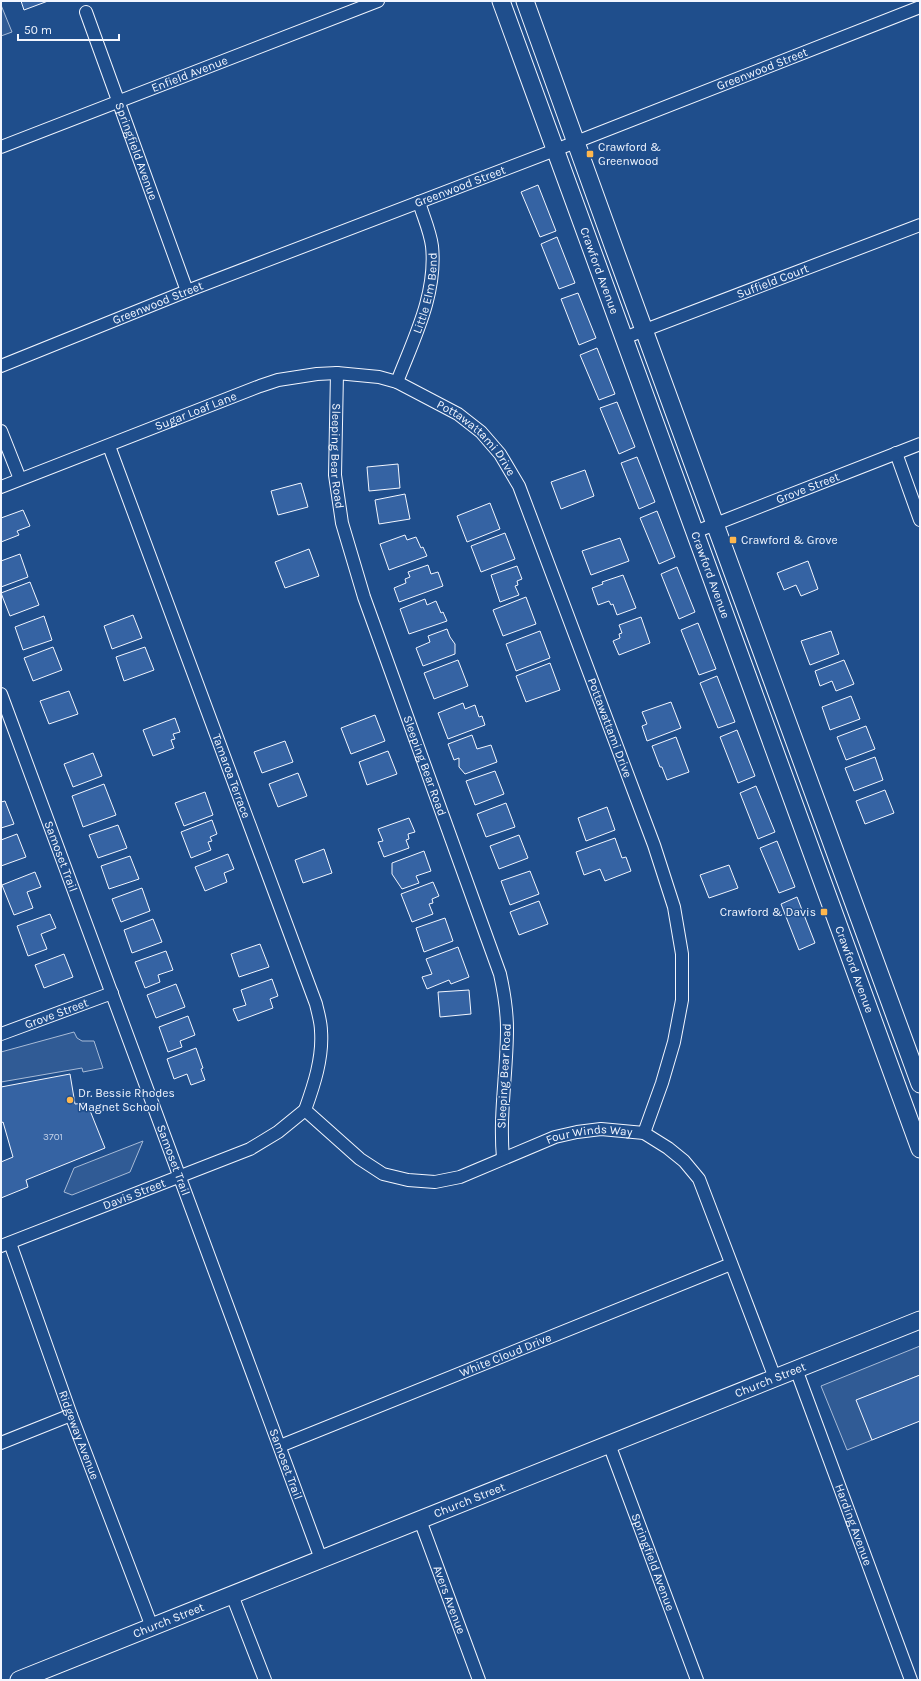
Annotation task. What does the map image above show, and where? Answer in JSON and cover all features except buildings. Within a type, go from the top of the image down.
[{"type":"main road","name":"Crawford Avenue","points":[[501,1],[920,1149]]},
{"type":"main road","name":"Crawford Avenue","points":[[525,1],[644,331],[920,1084]]},
{"type":"main road","name":"Church Street","points":[[19,1680],[48,1675],[152,1627],[920,1320]]},
{"type":"street","name":"Enfield Avenue","points":[[1,147],[378,1]]},
{"type":"street","name":"Greenwood Street","points":[[1,366],[187,291],[576,142],[920,7]]},
{"type":"street","name":"Springfield Avenue","points":[[86,12],[187,291]]},
{"type":"street","name":"Little Elm Bend","points":[[397,382],[422,319],[429,297],[433,276],[432,245],[419,202]]},
{"type":"street","name":"Suffield Court","points":[[624,338],[920,225]]},
{"type":"street","name":"Sugar Loaf Lane","points":[[1,487],[278,380],[317,374],[337,373],[379,377],[397,382]]},
{"type":"street","name":"Sleeping Bear Road","points":[[337,373],[335,475],[342,523],[364,597],[500,974],[506,1002],[507,1030],[501,1132],[503,1158]]},
{"type":"street","name":"Pottawattami Drive","points":[[397,382],[458,414],[481,432],[500,454],[519,486],[654,845],[672,900],[682,954],[682,1000],[674,1042],[662,1083],[644,1133]]},
{"type":"street","points":[[1,431],[20,479]]},
{"type":"street","name":"Grove Street","points":[[695,532],[920,444]]},
{"type":"street","name":"Tamaroa Terrace","points":[[109,446],[316,1004],[321,1032],[320,1056],[314,1084],[305,1110]]},
{"type":"street","points":[[896,454],[920,520]]},
{"type":"street","name":"Samoset Trail","points":[[1,694],[321,1559]]},
{"type":"street","points":[[834,913],[854,905]]},
{"type":"street","name":"Grove Street","points":[[1,1034],[112,993]]},
{"type":"street","name":"Four Winds Way","points":[[305,1110],[360,1158],[383,1174],[408,1180],[435,1182],[460,1176],[555,1137],[601,1129],[644,1133],[668,1148],[684,1161],[699,1179],[775,1378]]},
{"type":"street","name":"Davis Street","points":[[5,1244],[250,1149],[278,1132],[305,1110]]},
{"type":"street","name":"Ridgeway Avenue","points":[[5,1244],[152,1627]]},
{"type":"street","name":"White Cloud Drive","points":[[280,1446],[731,1264]]},
{"type":"street","name":"Harding Avenue","points":[[796,1370],[911,1680]]},
{"type":"street","points":[[1,1443],[71,1414]]},
{"type":"street","name":"Springfield Avenue","points":[[609,1444],[697,1680]]},
{"type":"street","name":"Avers Avenue","points":[[420,1520],[479,1680]]},
{"type":"street","points":[[232,1595],[264,1680]]},
{"type":"shaded area","points":[[1,5],[12,32],[1,36]]},
{"type":"shaded area","points":[[74,1032],[77,1038],[82,1041],[94,1041],[103,1068],[83,1072],[82,1068],[1,1082],[1,1052]]},
{"type":"shaded area","points":[[143,1141],[130,1172],[72,1195],[64,1192],[74,1168]]},
{"type":"shaded area","points":[[920,1346],[920,1375],[857,1400],[872,1440],[847,1450],[821,1386]]},
{"type":"place","name":"Crawford & Greenwood","points":[[590,154]]},
{"type":"place","name":"Crawford & Grove","points":[[733,540]]},
{"type":"place","name":"Crawford & Davis","points":[[824,912]]},
{"type":"place","name":"Dr. Bessie Rhodes Magnet School","points":[[70,1100]]}]
